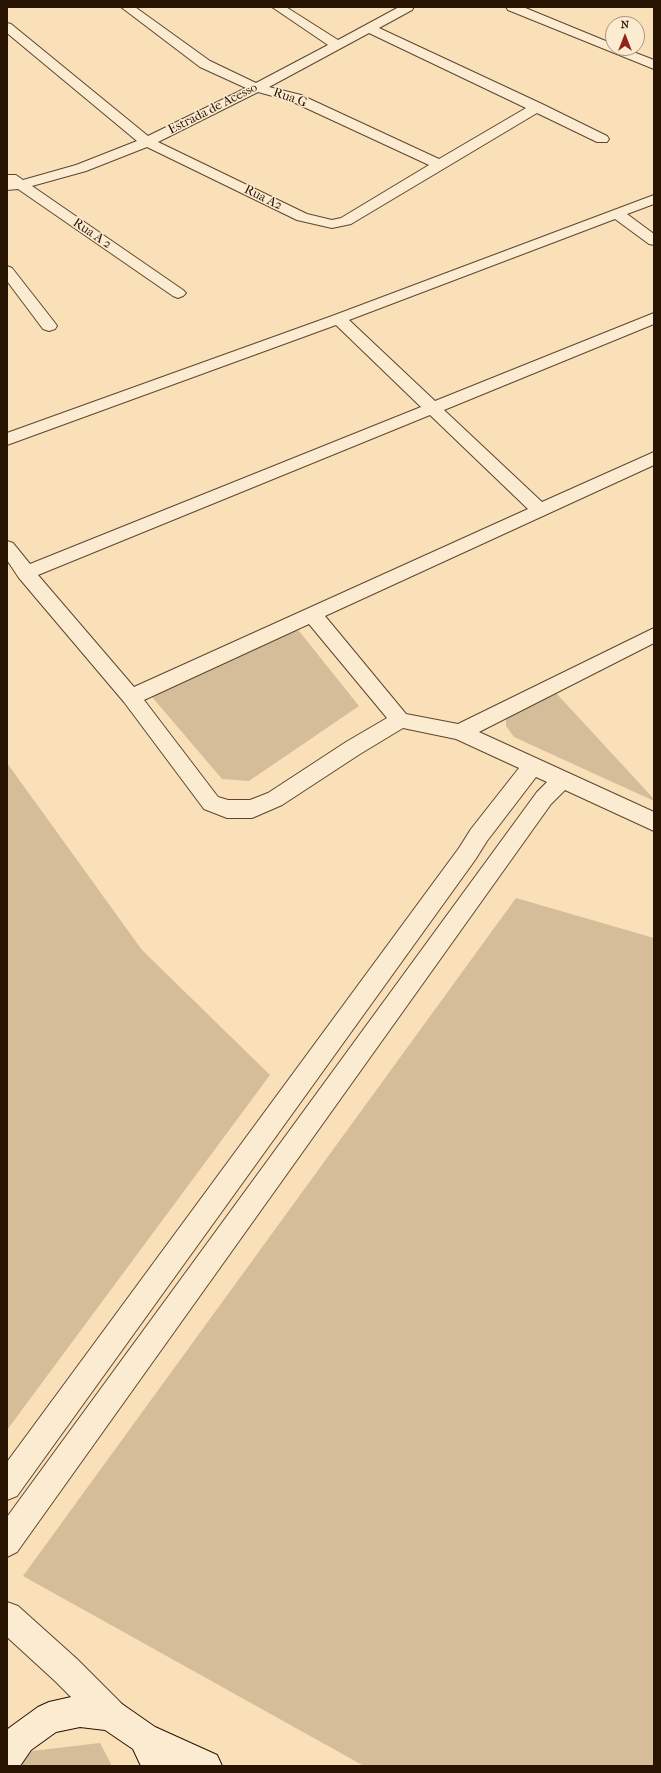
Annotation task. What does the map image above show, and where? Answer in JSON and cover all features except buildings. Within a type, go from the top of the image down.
[{"type":"street","name":"Rua G","points":[[127,7],[205,64],[257,88],[296,98],[440,165]]},
{"type":"street","points":[[278,7],[336,44]]},
{"type":"street","name":"Estrada de Acesso","points":[[13,186],[81,168],[147,142],[257,88],[336,44],[408,7]]},
{"type":"street","points":[[512,7],[654,65]]},
{"type":"street","name":"Rua A2","points":[[7,27],[147,142],[302,217],[332,224],[346,221],[537,107]]},
{"type":"street","points":[[369,28],[602,139]]},
{"type":"street","name":"Rua A 2","points":[[7,175],[13,186],[178,293]]},
{"type":"street","points":[[7,439],[338,319],[654,199]]},
{"type":"street","points":[[616,213],[654,241]]},
{"type":"street","points":[[7,271],[49,326]]},
{"type":"street","points":[[26,573],[654,318]]},
{"type":"street","points":[[338,319],[541,510]]},
{"type":"street","points":[[131,697],[654,458]]},
{"type":"street","points":[[7,547],[26,573],[131,697],[211,803],[227,809],[252,809],[276,799],[353,748],[400,720]]},
{"type":"street","points":[[312,614],[400,720],[460,732],[532,767],[654,822]]},
{"type":"street","points":[[460,732],[654,635]]},
{"type":"street","points":[[7,1486],[448,880],[479,835],[532,767]]},
{"type":"street","points":[[7,1542],[544,798],[562,780]]},
{"type":"street","points":[[7,1617],[66,1670],[111,1715],[144,1738],[206,1766]]},
{"type":"street","points":[[7,1757],[20,1739],[49,1718],[80,1711],[111,1715]]},
{"type":"street","points":[[144,1738],[158,1766]]},
{"type":"shaded area","points":[[288,628],[299,631],[359,706],[249,781],[222,779],[152,697],[167,682]]},
{"type":"shaded area","points":[[556,693],[654,799],[654,801],[514,737],[506,726],[506,716]]},
{"type":"shaded area","points":[[7,763],[142,950],[270,1075],[7,1430]]},
{"type":"shaded area","points":[[516,898],[654,938],[654,1766],[364,1766],[23,1576]]},
{"type":"shaded area","points":[[100,1743],[112,1766],[20,1766],[32,1751]]}]
